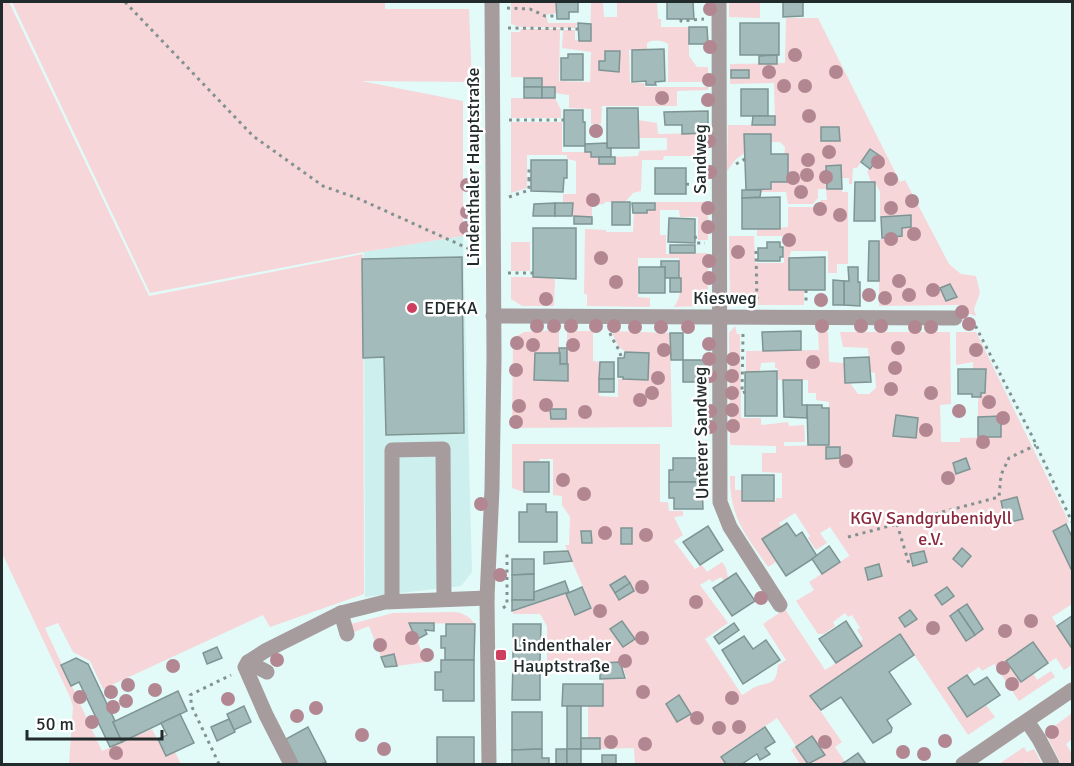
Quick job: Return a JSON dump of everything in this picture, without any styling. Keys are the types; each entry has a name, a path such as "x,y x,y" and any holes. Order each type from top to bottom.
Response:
{"street":[{"name":"Sandweg","path":"719,2 719,317"},
{"name":"Lindenthaler Hauptstraße","path":"489,765 487,598 492,489 494,316 492,259 498,5"},
{"name":"Kiesweg","path":"494,316 956,318"},
{"name":"Unterer Sandweg","path":"719,317 720,502 730,527 780,604"},
{"path":"392,601 392,450 443,449 444,599"},
{"path":"246,665 265,651 341,613 392,601 487,598"},
{"path":"341,613 347,634"},
{"path":"246,665 267,672"},
{"path":"246,665 266,716 291,765"},
{"path":"963,765 1072,690"},
{"path":"1027,721 1052,765"}],"path":[{"path":"125,2 253,136 323,186 357,198 492,259"},
{"path":"498,5 530,9 545,16 557,16"},
{"path":"681,19 681,21 719,19"},
{"path":"505,28 578,29"},
{"path":"505,121 564,120"},
{"path":"506,197 529,190 529,168 531,168"},
{"path":"745,392 742,393 743,334 748,334 753,317 756,251"},
{"path":"506,273 533,273"},
{"path":"609,316 612,340 621,353 621,358"},
{"path":"956,318 976,327 1072,522"},
{"path":"848,537 999,497 1001,475 1009,458 1036,445"},
{"path":"897,524 910,567"},
{"path":"219,765 192,707 190,695 246,665"}],"shaded area":[{"path":"463,236 472,572 461,586 365,597 364,252"}],"green space":[{"path":"2,2 9,2 149,296 363,254 364,594 270,627 263,615 103,689 90,661 73,652 58,623 45,628 102,751 152,729 166,756 175,752 181,764 69,764 73,707 70,697 2,553"},
{"path":"12,2 385,2 385,9 469,9 472,82 361,81 463,101 463,236 364,252 150,293"},
{"path":"511,2 556,2 556,13 546,15 548,23 578,23 575,28 521,27 511,24"},
{"path":"657,2 661,27 689,27 689,56 697,67 708,67 708,82 668,82 668,44 655,41 647,43 647,50 629,50 630,83 644,83 645,87 708,87 708,90 677,91 677,106 602,106 601,124 591,124 591,109 569,108 569,95 555,93 542,87 542,78 511,77 511,32 520,32 521,29 560,29 559,81 590,82 591,52 562,48 563,30 575,30 575,40 590,41 591,3 603,3 604,17 617,17 617,3"},
{"path":"729,2 777,3 760,3 760,18 729,17"},
{"path":"786,18 818,18 900,182 905,180 949,264 961,274 976,276 980,293 974,309 976,316 964,312 960,305 879,306 879,241 882,238 902,236 902,228 911,227 911,216 880,217 880,192 875,182 871,182 867,171 880,156 870,149 857,168 853,168 852,184 849,184 849,178 842,178 841,165 826,166 827,189 842,189 842,192 848,192 848,264 837,264 837,273 828,273 828,251 791,251 789,290 804,290 804,305 737,305 730,298 729,236 754,236 755,263 784,263 784,236 757,236 757,229 788,227 788,207 815,207 821,200 827,200 826,189 818,189 818,198 813,204 788,204 786,192 760,192 771,189 785,147 780,142 771,142 770,134 745,134 745,153 736,159 727,171 728,125 775,125 774,83 730,84 730,64 785,63"},
{"path":"511,98 555,98 561,110 561,118 511,118"},
{"path":"638,120 657,123 658,134 708,133 708,156 664,156 663,160 642,160 641,191 633,193 625,202 605,202 592,205 592,217 572,216 572,204 563,203 563,194 576,194 576,161 567,159 567,155 527,155 527,188 511,193 511,122 562,122 562,152 591,152 591,157 599,157 599,164 615,164 615,157 638,156 639,151 667,150 667,138 638,138"},
{"path":"655,202 708,202 708,240 698,240 698,217 680,217 679,210 660,210 660,235 666,235 666,254 708,253 708,296 701,306 674,307 681,283 679,258 638,258 638,297 650,298 650,307 587,306 587,294 584,294 585,229 633,232 634,213 647,213 647,210 655,210"},
{"path":"511,242 530,242 530,271 511,271"},
{"path":"511,277 552,277 555,279 554,306 522,306 511,299"},
{"name":"KGV Sandgrubenidyll e.V.","path":"735,326 737,334 740,334 741,418 761,418 761,425 788,422 789,426 804,425 805,442 784,442 784,446 829,445 829,402 816,400 816,393 808,393 808,380 778,380 778,369 775,368 775,362 761,363 760,371 746,372 746,351 819,350 818,332 828,332 829,362 844,363 845,383 850,383 858,394 869,394 876,388 875,373 870,372 868,348 843,347 840,332 950,332 951,404 940,405 941,442 960,442 960,438 1000,437 1000,416 978,417 978,399 981,393 985,393 986,369 973,369 973,362 956,365 956,332 976,332 1069,522 1054,531 1072,571 1072,604 1052,617 1072,649 1072,665 1064,670 1056,658 1048,663 1033,643 1006,662 1021,682 1033,673 1037,680 1051,671 1055,677 1019,701 994,664 982,671 979,667 948,688 967,717 986,705 995,717 968,735 899,632 900,635 810,696 842,742 835,747 845,762 841,764 811,764 824,755 797,747 808,764 800,764 791,750 796,746 777,718 721,756 726,764 635,764 634,748 600,749 600,738 588,738 588,706 603,706 603,679 627,678 620,662 547,662 547,626 540,614 513,614 513,611 566,594 575,615 592,608 565,545 569,545 570,517 562,505 562,496 553,495 553,459 540,459 524,492 512,488 512,444 660,444 660,502 668,502 669,511 683,511 683,516 674,517 683,535 674,541 695,569 702,565 707,572 722,562 726,568 728,578 724,581 721,577 712,582 710,579 700,585 728,623 705,639 742,695 755,687 772,682 778,665 786,660 763,624 785,609 825,670 862,646 860,642 863,639 857,630 860,628 852,615 848,617 845,613 833,622 835,626 824,634 818,634 796,601 814,590 809,582 849,556 851,558 830,527 820,533 827,543 816,550 795,513 779,523 781,527 762,539 776,562 768,567 740,525 733,503 730,476 735,476 735,490 741,490 741,501 776,501 776,498 782,498 782,473 762,472 762,453 776,453 776,446 730,445 729,333","holes":["966,605 983,629 966,641 950,616"]},
{"path":"559,330 559,353 535,353 534,380 567,381 567,331 593,331 593,361 600,362 599,396 618,397 618,379 648,380 649,353 621,349 612,331 670,333 672,427 512,428 513,338 524,332"},
{"path":"451,612 470,618 475,624 410,623 426,662 397,666 394,655 381,657 369,626 354,632 351,624 393,613"},
{"path":"1072,713 1072,739 1066,744 1072,754 1072,764 1061,764 1046,734"},
{"path":"1024,747 1027,752 1034,749 1042,764 1026,762 999,764"}],"building":[{"path":"556,2 578,2 578,12 569,12 569,19 557,19"},
{"path":"667,2 693,2 694,19 667,19"},
{"path":"783,2 803,2 803,16 783,17"},
{"path":"578,23 591,24 591,41 579,41"},
{"path":"740,23 779,23 779,55 740,55"},
{"path":"689,27 707,27 708,44 689,44"},
{"path":"664,49 665,81 655,82 656,85 646,85 646,81 632,82 632,50"},
{"path":"605,51 620,51 619,72 599,70 599,61 605,61"},
{"path":"568,54 583,54 583,80 561,80 561,58 568,58"},
{"path":"777,55 777,64 759,64 759,56"},
{"path":"731,70 749,70 749,78 731,78"},
{"path":"524,78 542,78 542,87 524,87"},
{"path":"524,87 542,87 542,98 524,98"},
{"path":"542,87 555,87 555,98 542,98"},
{"path":"741,89 768,89 768,116 741,116"},
{"path":"607,108 638,108 639,148 607,148"},
{"path":"564,110 583,110 585,146 564,146"},
{"path":"708,111 708,133 682,134 682,125 665,125 664,112"},
{"path":"753,116 775,116 775,125 752,125"},
{"path":"821,127 839,127 840,141 821,141"},
{"path":"744,134 771,134 771,154 788,154 788,182 771,182 771,189 746,190"},
{"path":"607,143 607,148 611,148 611,157 591,157 591,152 585,152 585,144"},
{"path":"870,149 880,156 870,169 861,162"},
{"path":"599,157 615,157 615,164 599,164"},
{"path":"531,160 567,160 567,178 564,178 563,192 531,191"},
{"path":"841,165 842,189 827,189 826,166"},
{"path":"655,168 686,168 686,194 655,194"},
{"path":"855,182 875,182 875,221 854,221"},
{"path":"742,190 761,190 760,197 742,198"},
{"path":"780,197 780,229 742,229 742,198"},
{"path":"612,202 630,202 630,225 612,225"},
{"path":"555,203 555,216 533,216 534,204"},
{"path":"555,203 573,203 572,216 555,216"},
{"path":"632,203 655,203 655,210 647,210 647,213 633,213"},
{"path":"911,215 911,227 902,228 902,236 882,238 881,217"},
{"path":"574,216 592,217 592,224 574,224"},
{"path":"669,218 695,219 695,243 668,242"},
{"path":"533,228 576,228 576,279 533,277"},
{"path":"869,241 879,241 879,281 868,281"},
{"path":"767,242 780,242 780,247 783,247 783,257 780,257 780,261 758,261 758,248 767,248"},
{"path":"670,245 695,245 695,253 670,253"},
{"name":"EDEKA","path":"462,257 464,433 386,435 384,357 363,358 362,259"},
{"path":"825,257 825,290 789,290 789,258"},
{"path":"661,261 679,261 679,278 665,278 665,267 661,267"},
{"path":"639,267 665,267 665,293 639,293"},
{"path":"848,267 858,267 860,306 844,305 844,281 849,281"},
{"path":"670,278 681,278 681,292 670,292"},
{"path":"833,280 844,281 844,305 833,305"},
{"path":"950,284 957,297 946,301 940,288"},
{"path":"801,331 801,350 763,351 762,332"},
{"path":"670,333 683,333 683,360 671,360"},
{"path":"559,348 567,348 567,364 560,364"},
{"path":"625,352 649,353 648,380 618,377 618,358 624,358"},
{"path":"535,353 560,353 560,364 568,364 568,381 534,380"},
{"path":"869,357 871,382 845,383 844,358"},
{"path":"683,360 706,360 706,382 683,382"},
{"path":"600,362 614,362 614,379 599,379"},
{"path":"958,369 986,369 985,393 981,393 981,397 972,397 972,394 958,394"},
{"path":"777,371 777,416 745,416 745,372"},
{"path":"599,379 614,379 614,392 599,392"},
{"path":"783,380 802,380 802,405 807,405 807,418 784,417"},
{"path":"807,405 822,405 822,408 829,408 829,445 808,445"},
{"path":"550,409 566,409 566,419 551,419"},
{"path":"896,415 918,418 916,438 893,436"},
{"path":"1001,416 1001,437 978,437 978,417"},
{"path":"826,447 840,447 840,458 826,459"},
{"path":"673,458 702,458 702,482 669,482 669,470 673,470"},
{"path":"966,458 970,469 956,474 953,463"},
{"path":"524,462 549,462 549,492 524,492"},
{"path":"742,475 774,475 774,501 742,501"},
{"path":"669,482 702,482 703,509 674,509 674,498 669,498"},
{"path":"1017,497 1023,519 1006,523 1001,501"},
{"path":"527,504 546,504 546,512 557,512 557,542 519,542 519,512 527,512"},
{"path":"787,523 796,536 802,532 817,556 786,576 762,539"},
{"path":"1066,524 1072,537 1072,571 1053,531"},
{"path":"708,526 723,550 700,565 683,542"},
{"path":"621,528 632,528 632,544 621,544"},
{"path":"581,531 591,531 592,543 582,543"},
{"path":"829,546 840,562 822,574 812,559"},
{"path":"962,548 971,556 962,567 953,559"},
{"path":"568,551 572,561 544,564 544,552"},
{"path":"924,551 927,562 913,566 910,554"},
{"path":"512,559 534,559 534,574 512,575"},
{"path":"879,564 882,576 868,580 865,568"},
{"path":"736,573 755,601 732,616 713,588"},
{"path":"534,574 534,600 512,600 512,575"},
{"path":"625,576 630,583 615,593 610,585"},
{"path":"565,581 569,592 512,611 512,600 534,600 534,592"},
{"path":"630,583 634,591 619,600 615,593"},
{"path":"582,587 591,608 575,615 566,594"},
{"path":"947,587 954,596 942,605 935,595"},
{"path":"967,604 983,629 975,635 958,610"},
{"path":"910,610 917,619 905,627 899,618"},
{"path":"958,610 975,635 966,641 950,616"},
{"path":"1072,616 1072,646 1071,647 1057,626"},
{"path":"622,621 635,639 623,647 610,629"},
{"path":"846,621 862,646 836,663 819,639"},
{"path":"409,623 434,623 434,631 425,630 427,634 416,640"},
{"path":"734,623 739,630 719,644 714,637"},
{"path":"446,624 475,624 474,660 445,660 445,648 441,648 441,636 446,636"},
{"path":"513,624 541,624 540,662 513,662"},
{"path":"900,634 914,655 889,672 911,704 887,720 892,728 891,732 873,743 841,697 821,710 810,696"},
{"path":"744,636 753,649 766,640 780,660 743,684 722,650"},
{"path":"1033,642 1048,663 1021,682 1006,661"},
{"path":"217,647 222,658 207,664 203,653"},
{"path":"394,654 397,666 385,667 381,657"},
{"path":"76,658 88,664 115,721 113,722 122,742 110,747 79,682 71,686 61,665"},
{"path":"441,660 474,660 474,701 443,701 443,690 435,690 435,672 441,672"},
{"path":"513,662 540,662 540,700 512,700"},
{"path":"620,662 625,678 600,679 600,663"},
{"path":"967,675 974,685 987,677 1000,695 967,717 948,688"},
{"path":"563,684 603,684 603,706 562,706"},
{"path":"178,691 187,711 122,742 113,722"},
{"path":"679,695 691,714 677,722 666,704"},
{"path":"244,706 251,722 234,730 227,714"},
{"path":"567,706 581,706 581,749 567,749"},
{"path":"512,712 542,712 542,749 512,750"},
{"path":"180,714 194,743 166,756 158,739 167,735 161,723"},
{"path":"229,719 235,732 217,741 211,727"},
{"path":"308,727 326,762 298,764 286,739"},
{"path":"765,727 775,742 765,748 770,754 760,760 757,754 742,764 726,764 721,757"},
{"path":"812,736 825,755 808,764 796,747"},
{"path":"437,737 474,737 474,764 437,764"},
{"path":"581,738 600,738 600,749 581,749"},
{"path":"542,749 542,758 549,758 549,764 512,764 512,750"},
{"path":"556,749 567,749 567,764 556,764"},
{"path":"567,749 581,749 581,764 567,764"},
{"path":"858,753 866,764 841,764 845,762"},
{"path":"602,755 616,755 616,764 602,764"}],"place":[{"name":"EDEKA","path":"412,308"},
{"name":"Lindenthaler Hauptstraße","path":"501,655"}]}
